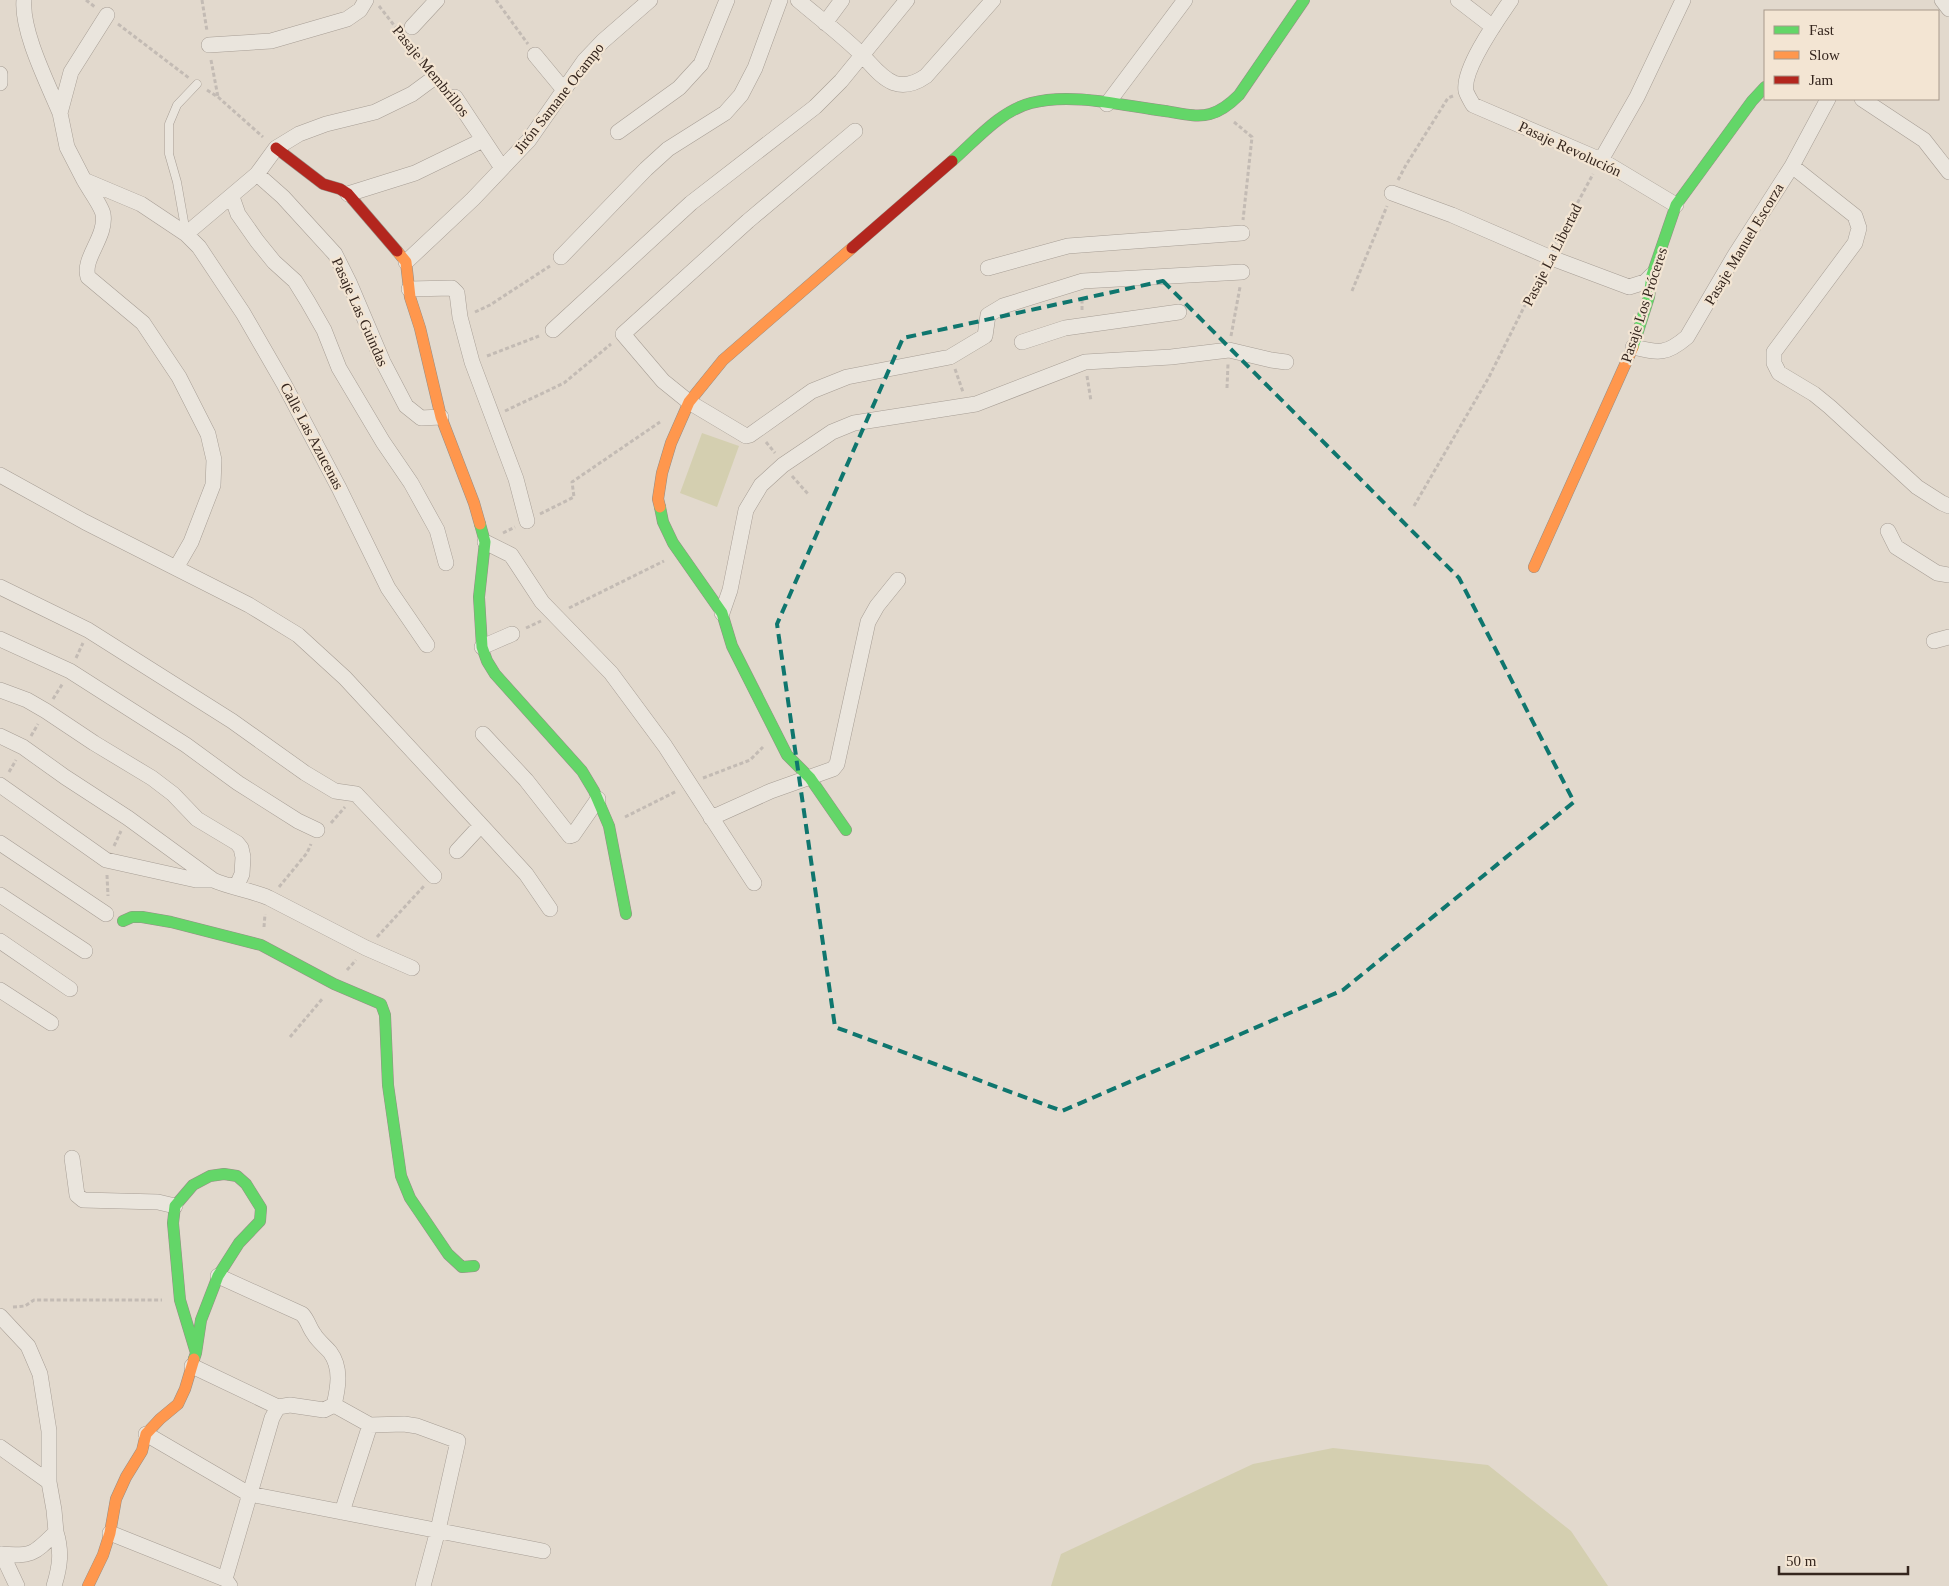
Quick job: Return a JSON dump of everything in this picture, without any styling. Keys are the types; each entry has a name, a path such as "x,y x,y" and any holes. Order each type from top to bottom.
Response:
{"street":[{"path":"24,0 23,7 30,40 60,113 67,147 103,214 101,237 86,271 88,277 143,323 178,377 208,434 214,460 213,486 191,542 176,568"},
{"path":"209,45 271,41 347,19 360,10 366,0"},
{"path":"407,31 437,0"},
{"name":"Jirón Samane Ocampo","path":"406,262 529,140 584,62 604,41 650,0"},
{"path":"618,132 679,88 701,64 727,0"},
{"path":"561,258 646,169 668,149 725,113 741,95 755,68 780,0"},
{"path":"798,0 862,54 882,76 894,83 905,85 917,83 926,76 992,0"},
{"path":"825,23 842,0"},
{"path":"553,330 691,203 815,107 841,80 907,0"},
{"path":"1107,104 1184,0"},
{"path":"846,830 810,778 787,755 732,646 722,612 681,553 663,522 658,499 664,465 689,402 723,360 1006,113 1031,103 1058,99 1191,115 1210,114 1227,106 1239,95 1304,0"},
{"path":"1458,0 1493,27 1511,0"},
{"path":"1601,160 1637,97 1683,0"},
{"path":"1942,0 1949,9"},
{"path":"60,113 70,72 106,16"},
{"name":"Pasaje Revolución","path":"1493,27 1467,74 1466,92 1473,105 1601,160 1676,205"},
{"path":"536,55 564,90"},
{"path":"0,74 0,83"},
{"path":"186,234 256,174 276,148 299,134 326,124 375,112 412,94 431,74"},
{"name":"Pasaje Los Próceres","path":"1534,566 1633,347 1649,297 1652,275 1676,205 1752,101 1764,88"},
{"name":"Pasaje Membrillos","path":"455,97 502,168"},
{"name":"Pasaje Manuel Escorza","path":"1633,347 1658,353 1676,347 1687,337 1735,255 1792,166 1827,100"},
{"path":"1864,100 1924,140 1949,172"},
{"path":"855,131 748,221 623,334 663,381 689,402 748,436 812,392 847,377 950,357 984,336 988,315 1003,306 1083,281 1242,272"},
{"path":"348,194 415,173 483,140"},
{"path":"276,148 323,184 340,189 348,194 406,262 410,289 441,417 474,503 485,542 479,597 482,647 487,661 495,674 582,771 598,799 609,826 626,914"},
{"path":"1792,166 1855,216 1859,228 1855,243 1774,352 1776,368 1784,376 1802,386 1830,407 1917,487 1949,506"},
{"name":"Pasaje Las Guindas","path":"256,174 283,197 335,254 349,282 382,362 406,406 421,418 441,417"},
{"name":"Calle Las Azucenas","path":"84,180 141,204 186,234 199,247 243,314 275,368 339,488 388,588 427,645"},
{"path":"1392,193 1452,215 1549,257 1629,287 1645,282 1652,275"},
{"path":"232,196 238,214 257,241 274,262 295,281 308,302 324,330 339,368 383,442 411,483 436,530 446,563"},
{"path":"988,268 1068,246 1242,233"},
{"path":"410,289 452,288 457,293 460,317 472,362 516,479 527,521"},
{"path":"1022,342 1065,328 1179,312"},
{"path":"722,612 730,590 746,510 761,485 783,464 832,432 854,423 976,404 1085,362 1171,357 1229,350 1286,362"},
{"path":"0,475 85,522 249,605 298,635 345,678 481,825 526,874 550,909"},
{"path":"1888,531 1896,547 1937,573 1949,575"},
{"path":"485,542 511,555 542,602 611,673 665,746 754,883"},
{"path":"711,818 771,791 834,769 837,764 868,622 877,606 898,580"},
{"path":"0,587 88,630 232,722 328,787 336,791 356,794 434,876"},
{"path":"482,647 512,634"},
{"path":"1934,641 1949,637"},
{"path":"0,639 70,670 186,745 238,784 316,830"},
{"path":"0,690 27,700 152,778 168,790 197,819 237,843 242,853 242,874 238,883 232,886"},
{"path":"483,734 526,780 570,836 574,835 598,799"},
{"path":"0,736 23,747 128,818 213,880"},
{"path":"0,784 106,860 196,880 213,880 254,892 324,925 366,948 412,968"},
{"path":"456,851 481,825"},
{"path":"0,843 106,914"},
{"path":"0,895 85,951"},
{"path":"123,921 137,917 170,922 261,945 334,984 381,1004 385,1015 388,1085 401,1176 410,1198 448,1254 462,1266 474,1266"},
{"path":"1,943 70,989"},
{"path":"0,990 51,1023"},
{"path":"72,1158 77,1195 82,1200 158,1202 175,1206"},
{"path":"88,1586 103,1555 110,1533 116,1499 126,1477 142,1451 146,1434 178,1404 194,1359 201,1320 218,1276 239,1243 260,1221 261,1208 246,1184 237,1176 224,1174 210,1176 193,1185 175,1206 172,1223 180,1300 194,1359 278,1407 290,1405 324,1410 334,1406 370,1425 404,1424 417,1426 458,1441 423,1586"},
{"path":"218,1276 302,1314 308,1320 313,1333 330,1353 337,1365 338,1386 334,1406"},
{"path":"4,1312 28,1346 40,1374 49,1431 49,1482 56,1532 61,1546 59,1571 54,1586"},
{"path":"110,1533 227,1583 249,1494 272,1418 278,1407"},
{"path":"342,1512 370,1425"},
{"path":"146,1434 249,1494 543,1551"},
{"path":"0,1447 49,1482"},
{"path":"1,1554 20,1556 36,1552 56,1532"},
{"path":"1,1554 17,1586"}],"lane":[{"path":"186,234 169,154 170,124 177,105 197,84"}],"path":[{"path":"86,0 197,84 218,97 276,148"},
{"name":"Pasaje Membrillos","path":"374,0 407,31"},
{"path":"496,0 536,55"},
{"name":"Pasaje Membrillos","path":"408,42 431,74"},
{"path":"1242,233 1252,136"},
{"name":"Pasaje La Libertad","path":"1414,506 1490,376 1549,257 1601,160"},
{"path":"460,317 490,305 540,274 561,258"},
{"path":"1227,388 1229,350 1242,272"},
{"path":"472,362 553,330"},
{"path":"493,416 564,383 623,334"},
{"path":"950,357 968,405"},
{"path":"485,542 574,497 572,482 664,419"},
{"path":"512,634 554,616 681,553"},
{"path":"261,945 269,898 307,853 316,830 328,826 356,794"},
{"path":"4,1312 25,1306 34,1300 180,1300"}],"highlighted area":[{"path":"1163,281 1459,578 1574,802 1343,990 1062,1111 835,1027 777,624 903,338"}],"shaded area":[{"path":"702,433 739,446 717,507 680,493"},
{"path":"1333,1448 1488,1465 1571,1531 1608,1586 1051,1586 1061,1554 1253,1464"}],"traffic: fast":[{"path":"952,161 999,119 1009,112 1031,103 1047,100 1081,99 1193,115 1205,115 1218,111 1239,95 1304,0"},
{"path":"1633,347 1649,297 1652,275 1676,205 1752,101 1764,88"},
{"path":"660,507 663,522 673,543 722,613 732,646 787,755 810,778 846,830"},
{"path":"480,524 485,542 479,597 482,647 487,661 495,674 582,771 594,791 609,826 626,914"},
{"path":"123,921 132,917 142,917 171,922 261,945 334,984 381,1004 385,1015 388,1085 401,1176 410,1198 448,1254 462,1267 474,1266"},
{"path":"194,1359 196,1353 201,1320 218,1276 239,1243 260,1221 261,1208 246,1184 237,1176 224,1174 210,1176 193,1185 175,1206 173,1223 180,1300 196,1353"}],"traffic: slow":[{"path":"660,507 658,499 662,473 671,443 689,402 723,360 852,248"},
{"path":"397,251 406,262 410,297 420,328 441,417 474,503 480,524"},
{"path":"1534,567 1633,347"},
{"path":"88,1586 103,1555 110,1533 116,1499 126,1477 142,1451 146,1434 178,1404 185,1389 194,1359"}],"traffic: jam":[{"path":"276,148 323,184 340,189 348,194 397,251"},
{"path":"852,248 952,161"}]}
